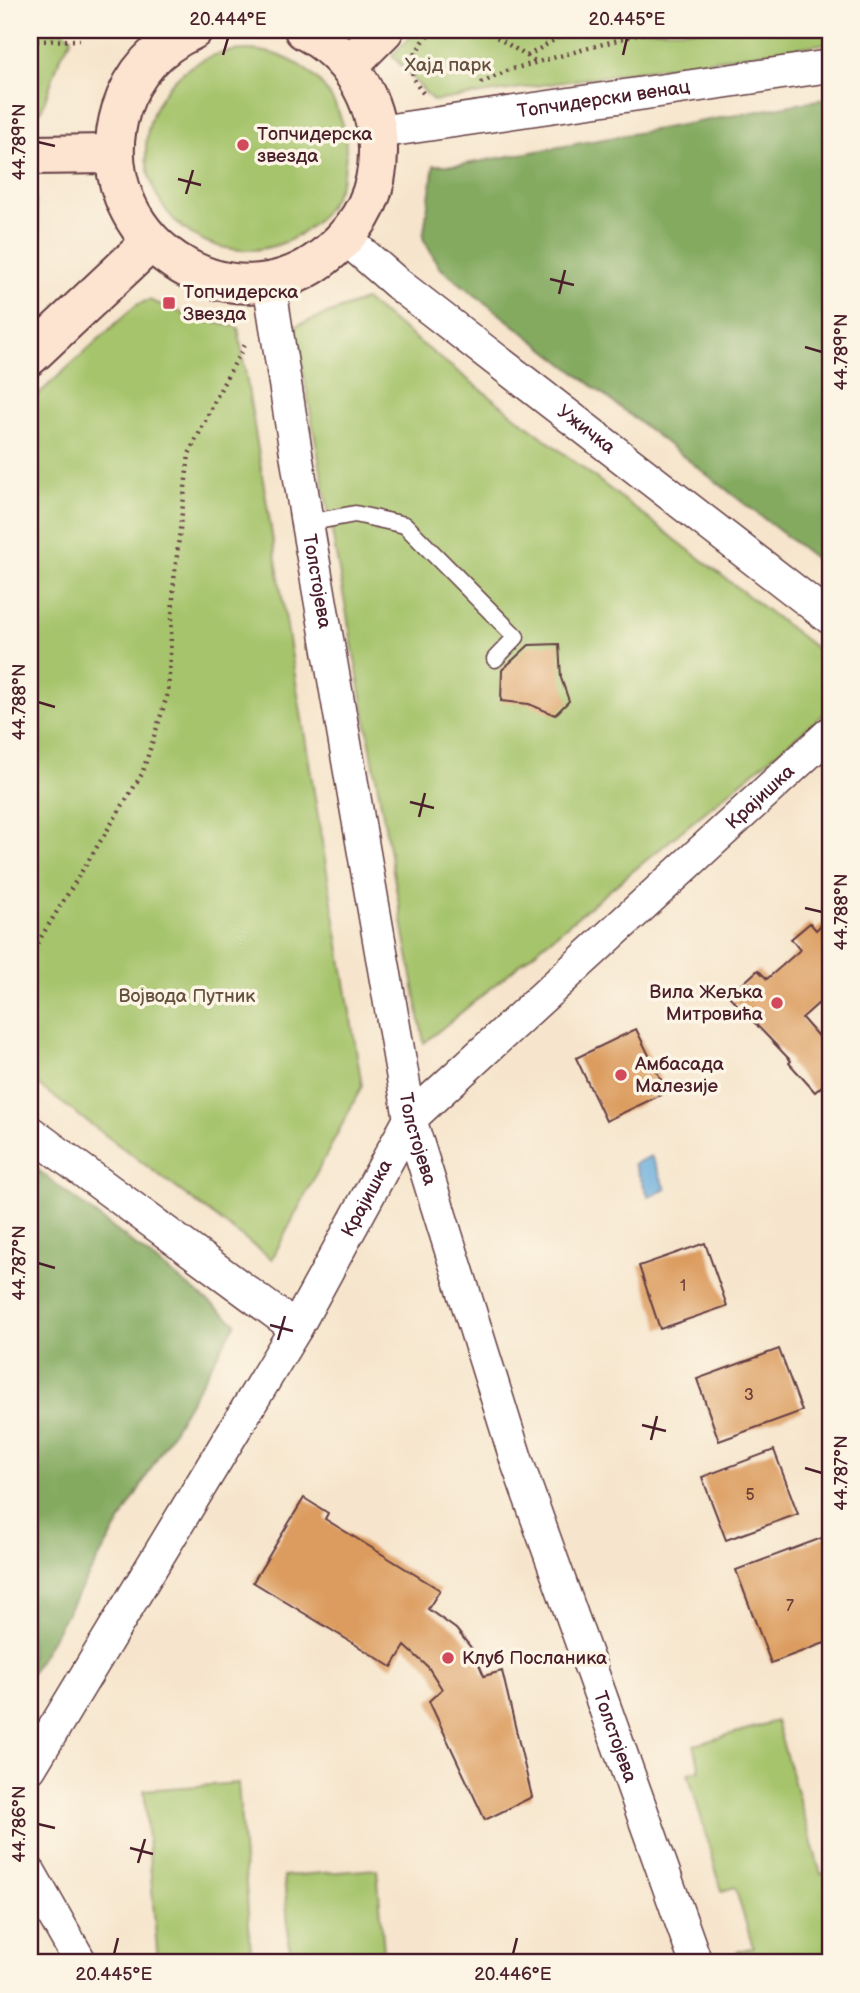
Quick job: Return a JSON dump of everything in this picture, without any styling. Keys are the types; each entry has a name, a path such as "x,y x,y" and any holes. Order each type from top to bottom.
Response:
{"street":[{"path":"193,30 162,48 143,67 134,81 119,117 114,154 120,190 151,242 191,270 229,282 269,282 297,272 323,257 345,239 361,216 373,191 379,169 378,132 369,98 348,66 323,40 303,30"},
{"path":"348,66 384,30"},
{"name":"Топчидерски венац","path":"378,132 830,66"},
{"path":"30,155 114,154"},
{"name":"Ужичка","path":"345,239 398,284 830,618"},
{"path":"30,356 151,242"},
{"name":"Толстојева","path":"269,282 307,523 410,1119 516,1459 696,1963"},
{"name":"Крајишка","path":"30,1768 296,1328 410,1119 830,733"},
{"path":"30,1132 296,1328"},
{"path":"30,1873 81,1963"}],"lane":[{"path":"307,523 355,514 405,525 516,637 495,659"}],"path":[{"path":"414,58 432,30"},
{"path":"485,30 536,62"},
{"path":"527,56 571,30"},
{"path":"476,88 481,82 509,70 654,30"},
{"path":"30,41 80,40"},
{"path":"30,955 142,774 168,693 174,580 189,454 251,333"}],"green space":[{"path":"30,30 62,30 72,38 60,58 41,111 30,111"},
{"name":"Хајд парк","path":"418,30 830,30 830,43 433,101 392,55"},
{"path":"246,50 284,58 317,79 338,112 346,150 338,188 317,221 284,242 246,250 208,242 175,221 154,188 146,150 154,112 175,79 208,58"},
{"path":"830,98 830,570 439,267 423,238 434,165 460,165"},
{"path":"30,189 34,189 41,250 30,261"},
{"name":"Војвода Путник","path":"149,300 197,319 238,327 362,1086 272,1259 30,1079 30,402 136,305"},
{"path":"365,300 830,659 830,709 424,1043 295,326"},
{"path":"30,1164 236,1323 30,1676"},
{"path":"776,1721 821,1874 830,1872 830,1963 740,1963 737,1952 753,1947 735,1887 722,1891 688,1773 700,1770 694,1745"},
{"path":"238,1783 252,1963 158,1963 144,1790"},
{"path":"377,1869 385,1963 291,1963 284,1876"}],"water":[{"path":"651,1156 666,1189 649,1197 634,1164"}],"building":[{"path":"559,644 561,678 569,701 555,715 529,704 501,701 502,670 529,645"},
{"name":"Вила Жељка Митровића","path":"830,917 830,1005 826,1009 820,1002 802,1018 830,1050 830,1079 815,1092 789,1063 791,1061 729,996 758,970 767,979 800,950 791,939 810,923 816,930"},
{"name":"Амбасада Малезије","path":"636,1029 667,1092 606,1121 576,1058"},
{"path":"705,1243 727,1306 660,1329 639,1266"},
{"path":"779,1349 802,1411 719,1441 697,1379"},
{"path":"774,1450 798,1514 726,1540 702,1477"},
{"name":"Клуб Посланика","path":"304,1498 328,1513 325,1519 440,1590 428,1609 456,1629 473,1650 484,1676 502,1671 532,1797 485,1820 429,1701 442,1689 428,1667 405,1646 392,1667 253,1582"},
{"path":"830,1535 830,1641 771,1663 736,1570"}],"place":[{"name":"Топчидерска звезда","path":"243,145"},
{"name":"Топчидерска Звезда","path":"169,303"},
{"name":"Вила Жељка Митровића","path":"777,1003"},
{"name":"Амбасада Малезије","path":"621,1075"},
{"name":"Клуб Посланика","path":"448,1658"}]}
